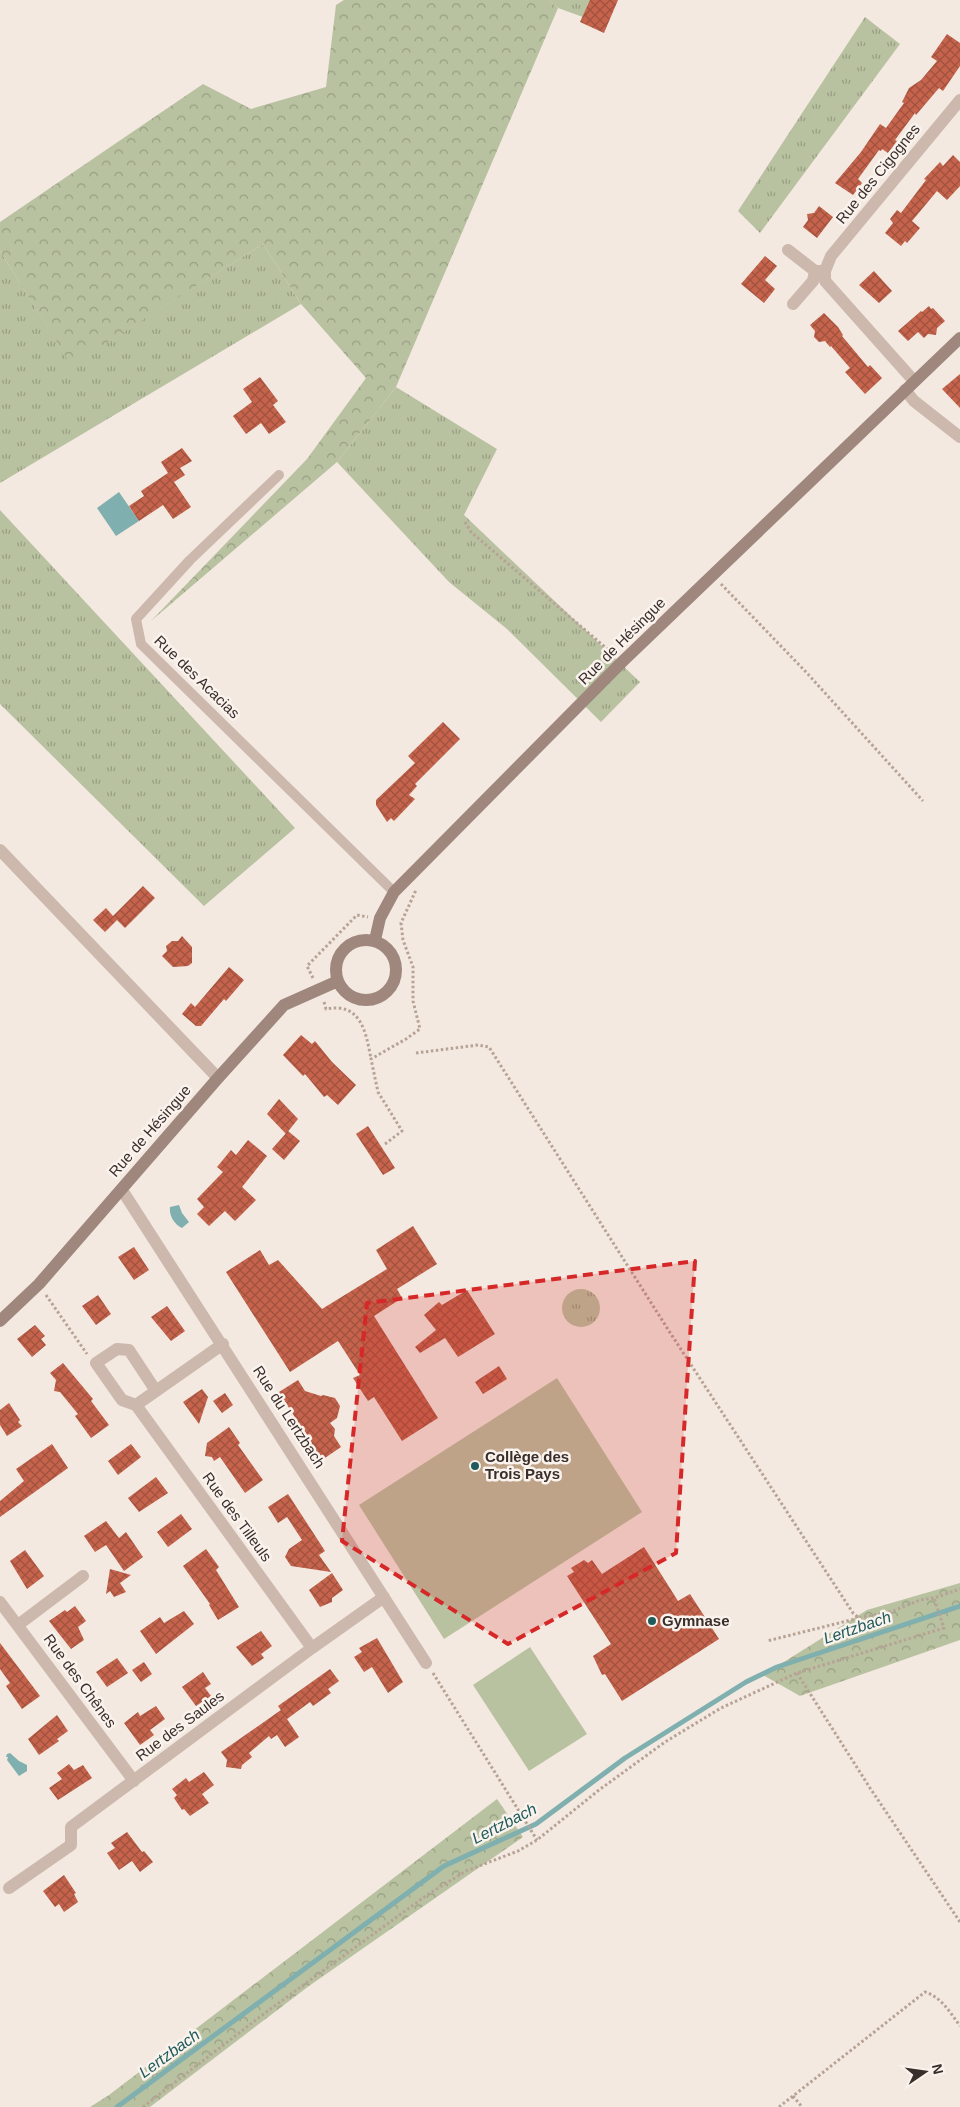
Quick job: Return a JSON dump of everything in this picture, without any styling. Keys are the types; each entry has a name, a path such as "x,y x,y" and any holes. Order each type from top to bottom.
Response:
{"main road":[{"name":"Rue de Hésingue","path":"375,940 380,918 394,892 622,662 960,338"},
{"path":"375,940 385,945 392,953 396,963 397,974 394,984 383,996 367,1000 355,998 345,991 338,981 337,962 341,953 356,941 375,940"},
{"name":"Rue de Hésingue","path":"0,1321 39,1284 284,1005 338,981"}],"street":[{"name":"Rue des Cigognes","path":"793,304 960,100"},
{"path":"788,250 820,271 826,281 914,381"},
{"path":"905,390 914,401 960,437"},
{"path":"0,850 218,1078"},
{"name":"Rue du Lertzbach","path":"122,1190 223,1344 426,1662"},
{"path":"136,1405 223,1344"},
{"path":"96,1363 117,1349 129,1350 156,1391"},
{"name":"Rue des Tilleuls","path":"96,1363 122,1400 136,1405 312,1648"},
{"path":"18,1625 83,1576"},
{"name":"Rue des Saules","path":"9,1888 71,1845 71,1827 312,1648 384,1597"},
{"name":"Rue des Chênes","path":"0,1602 134,1781"}],"lane":[{"name":"Rue des Acacias","path":"278,475 190,560 136,619 141,644 394,892"}],"path":[{"path":"465,522 471,532 622,662"},
{"path":"711,576 723,585 806,672 923,802"},
{"path":"716,592 723,585"},
{"path":"371,1059 420,1029 412,1002 413,966 403,940 401,923 418,886"},
{"path":"307,966 357,915 401,923"},
{"path":"320,989 326,1009 334,1007 354,1013 363,1025 378,1092 402,1131 385,1144"},
{"path":"416,1053 478,1045 489,1047 674,1339 853,1613 859,1618"},
{"path":"39,1284 87,1354 96,1363"},
{"path":"767,1641 893,1611 920,1600 934,1598 960,1589"},
{"path":"143,2107 288,1996 427,1895 466,1871 518,1850 537,1840 599,1790 665,1742 721,1708 797,1673 944,1628 934,1598"},
{"path":"426,1662 537,1840"},
{"path":"797,1673 960,1922"},
{"path":"779,2107 924,1992 933,1994 947,2007 960,2026"},
{"path":"793,2096 802,2107"}],"highlighted area":[{"path":"695,1261 676,1553 508,1644 342,1541 367,1303"}],"green space":[{"path":"344,0 549,0 558,8 396,387 337,462 151,621 307,459 366,378 301,304 263,244 71,365 0,251 0,222 203,84 251,109 326,87 336,5"},
{"path":"549,0 604,0 594,21 558,8"},
{"path":"865,17 900,44 760,233 738,211"},
{"path":"263,244 301,304 0,483 0,251 71,364"},
{"path":"396,387 497,449 464,515 640,682 601,722 507,629 449,582 337,462"},
{"path":"0,510 295,828 204,906 0,704"},
{"path":"581,1289 588,1290 594,1295 599,1301 599,1315 594,1321 588,1326 581,1327 574,1326 568,1321 563,1315 562,1308 563,1301 568,1295 574,1290"},
{"path":"557,1378 642,1512 444,1639 359,1505"},
{"path":"960,1583 960,1640 800,1696 763,1675 867,1610"},
{"path":"530,1647 587,1734 529,1771 473,1685"},
{"path":"497,1799 523,1837 309,1986 150,2107 90,2107 109,2095"}],"water":[{"path":"119,492 139,521 116,536 97,508"},
{"path":"179,1205 189,1222 182,1228 170,1214 170,1207"},
{"path":"10,1753 27,1765 27,1771 19,1776 7,1760 7,1754"}],"building":[{"path":"590,0 618,0 604,33 580,22"},
{"path":"947,34 960,43 960,66 943,91 939,88 916,115 915,113 888,153 882,149 881,151 879,150 858,179 862,183 853,195 835,183 861,152 880,124 886,128 904,103 902,102 909,88 921,80 937,61 931,57"},
{"path":"953,155 960,162 960,186 947,200 937,191 912,221 920,228 907,243 905,241 901,246 885,233 893,223 890,219 897,210 901,213 926,180 924,179 940,162 943,166"},
{"path":"819,206 833,217 817,238 803,227 808,220 807,214 814,213"},
{"path":"765,256 777,266 765,280 775,289 764,303 741,284"},
{"path":"874,271 892,291 879,303 859,285"},
{"path":"929,306 945,321 937,328 936,335 928,334 924,338 918,332 908,341 898,331"},
{"path":"824,313 838,327 842,336 868,367 870,365 882,378 865,394 845,372 850,368 831,346 825,341 819,342 814,337 815,331 810,325"},
{"path":"960,374 960,408 942,389"},
{"path":"260,377 278,401 273,405 286,422 269,434 261,423 246,434 233,416 252,402 243,389"},
{"path":"182,448 192,461 180,468 185,475 174,482 191,507 173,519 163,505 139,521 129,506 144,496 141,491 168,473 161,462"},
{"path":"443,722 460,739 415,784 417,786 409,795 415,799 394,821 391,818 387,822 376,805 376,800 415,763 408,756"},
{"path":"143,886 155,898 125,928 117,920 105,932 93,920 106,908 113,916"},
{"path":"182,936 192,947 192,963 188,966 173,967 162,956 167,951 166,946 172,941 178,941"},
{"path":"229,967 244,980 226,1001 224,999 201,1026 196,1026 182,1014 191,1003 195,1007"},
{"path":"301,1035 312,1044 315,1041 332,1062 356,1085 338,1105 327,1095 324,1097 305,1074 303,1076 283,1055"},
{"path":"279,1099 298,1119 286,1134 267,1114"},
{"path":"368,1126 395,1168 383,1175 356,1134"},
{"path":"288,1131 300,1141 284,1160 272,1149"},
{"path":"248,1140 267,1156 242,1187 256,1200 235,1221 225,1211 209,1226 197,1214 204,1207 197,1199 223,1172 217,1167 231,1150 236,1155"},
{"path":"413,1226 437,1264 397,1289 402,1298 374,1316 438,1418 402,1441 374,1397 368,1401 353,1378 360,1375 338,1341 290,1372 226,1272 260,1250 269,1265 278,1260 322,1309 387,1269 376,1250"},
{"path":"134,1247 149,1270 134,1280 118,1257"},
{"path":"467,1290 495,1334 458,1357 445,1338 420,1353 415,1347 436,1330 424,1315 439,1302 442,1305"},
{"path":"98,1295 111,1314 96,1325 82,1306"},
{"path":"167,1306 185,1331 171,1341 151,1317"},
{"path":"35,1325 45,1336 41,1339 46,1345 32,1357 17,1339"},
{"path":"63,1363 93,1399 91,1401 109,1425 91,1438 75,1416 78,1414 60,1392 54,1391 56,1380 50,1373"},
{"path":"499,1366 507,1379 483,1394 475,1382"},
{"path":"298,1380 305,1391 335,1398 340,1406 337,1418 330,1423 335,1429 334,1436 341,1447 322,1460 279,1392"},
{"path":"202,1389 208,1397 199,1424 183,1402"},
{"path":"225,1393 233,1405 222,1413 213,1401"},
{"path":"9,1403 20,1420 18,1422 22,1426 7,1436 0,1425 0,1410"},
{"path":"229,1427 240,1443 238,1445 263,1480 245,1493 220,1457 214,1461 212,1457 205,1456 207,1443"},
{"path":"52,1444 68,1468 0,1517 0,1501 24,1481 16,1469"},
{"path":"131,1444 141,1457 118,1475 108,1461"},
{"path":"156,1477 168,1493 139,1512 128,1498"},
{"path":"288,1494 325,1551 319,1555 331,1572 291,1566 285,1557 289,1549 302,1540 287,1517 278,1523 268,1507"},
{"path":"181,1514 192,1529 168,1547 157,1532"},
{"path":"106,1521 119,1538 126,1532 143,1557 124,1571 106,1545 95,1552 84,1536"},
{"name":"Gymnase","path":"644,1547 678,1601 690,1594 719,1639 622,1701 605,1674 602,1675 593,1656 611,1644 567,1576 574,1572 571,1568 584,1560 588,1563 592,1560 602,1574"},
{"path":"206,1549 219,1567 216,1570 239,1607 218,1620 210,1604 183,1566"},
{"path":"25,1550 44,1576 27,1589 10,1561"},
{"path":"110,1569 131,1575 120,1583 126,1592 114,1597 110,1591 106,1594"},
{"path":"332,1573 343,1590 332,1598 332,1602 320,1607 309,1590"},
{"path":"75,1606 86,1621 78,1627 84,1640 71,1649 49,1621 65,1610 67,1612"},
{"path":"184,1611 194,1624 156,1654 140,1631 160,1617 164,1623"},
{"path":"261,1631 272,1646 261,1654 264,1658 252,1666 236,1647"},
{"path":"377,1638 403,1682 388,1693 372,1667 364,1672 354,1657 362,1652 359,1648"},
{"path":"0,1643 40,1696 22,1709 6,1686 10,1683 0,1669"},
{"path":"117,1658 128,1673 107,1687 96,1672"},
{"path":"144,1662 152,1674 141,1682 132,1670"},
{"path":"330,1669 339,1681 328,1689 331,1693 313,1706 310,1702 287,1719 278,1706"},
{"path":"203,1672 211,1684 205,1688 211,1696 196,1706 182,1687"},
{"path":"156,1706 165,1719 150,1730 154,1735 140,1745 124,1723 138,1712 140,1716"},
{"path":"281,1710 299,1737 285,1747 277,1735 271,1739 269,1736 249,1753 252,1757 242,1765 241,1769 226,1767 227,1760 221,1752"},
{"path":"57,1715 68,1731 57,1739 59,1741 39,1755 28,1739"},
{"path":"69,1764 74,1770 83,1765 92,1778 58,1800 49,1788 62,1779 57,1773"},
{"path":"204,1772 214,1785 202,1794 209,1803 190,1816 184,1809 182,1810 174,1798 177,1795 172,1789 186,1778 189,1782"},
{"path":"127,1832 142,1852 144,1851 153,1862 140,1872 132,1861 119,1870 107,1853 115,1848 111,1843"},
{"path":"64,1875 76,1893 74,1894 78,1902 64,1912 59,1904 55,1907 43,1891"}],"waterway":[{"name":"Lertzbach","path":"117,2107 444,1866 536,1824 625,1758 746,1682 777,1667 960,1606"}],"place":[{"name":"Collège des Trois Pays","path":"475,1466"},
{"name":"Gymnase","path":"652,1621"}]}
